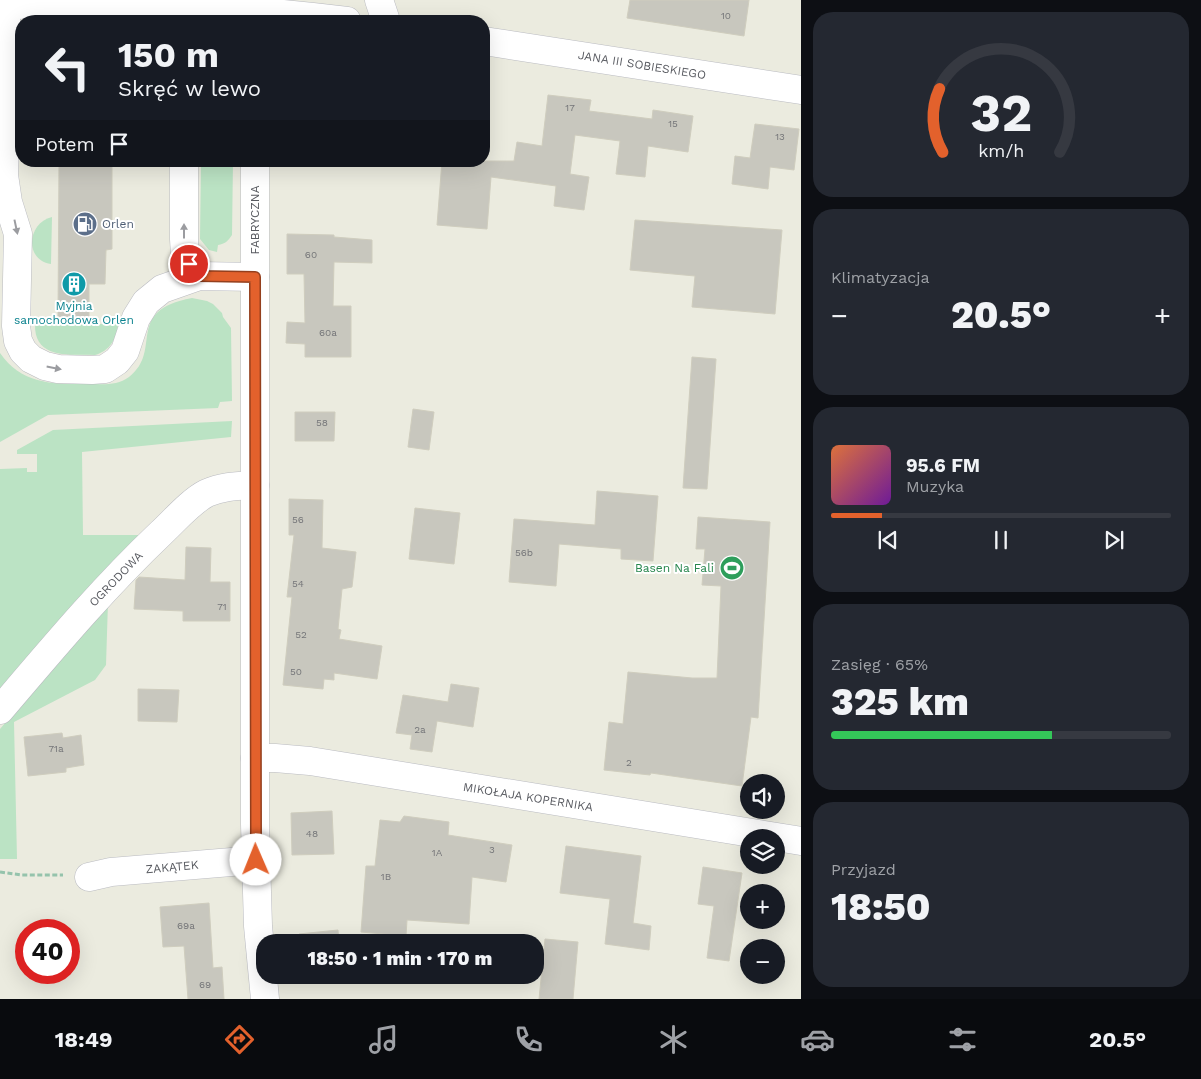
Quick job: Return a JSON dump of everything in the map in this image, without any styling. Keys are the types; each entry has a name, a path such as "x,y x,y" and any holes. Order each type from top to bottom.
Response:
{"street":[{"path":"379,0 384,15"},
{"path":"255,277 199,276 162,290 146,302 136,318 125,351 117,361 105,368 92,370 58,369 44,366 31,360 23,351 18,341 16,326 18,246 14,218 4,185 14,109 3,5 148,6 265,11 298,15"},
{"name":"JANA III SOBIESKIEGO","path":"490,43 801,90"},
{"path":"184,167 185,255 193,270 199,276"},
{"name":"FABRYCZNA","path":"255,167 256,860 258,926 265,999"},
{"name":"OGRODOWA","path":"0,710 107,587 185,510 205,494 228,486 255,485"},
{"name":"MIKOŁAJA KOPERNIKA","path":"255,758 310,761 801,841"},
{"name":"ZAKĄTEK","path":"89,877 111,872 256,860"}],"path":[{"path":"0,872 22,875 89,877"}],"green space":[{"path":"201,167 233,167 232,235 226,242 218,245 217,252 209,250 200,239"},
{"path":"52,217 51,264 42,261 36,256 32,241 38,226"},
{"path":"192,298 213,304 222,313 231,328 232,401 220,402 218,408 48,415 0,442 0,353 9,364 28,377 51,383 105,384 120,382 129,377 139,366 144,355 151,322 158,312 171,304"},
{"path":"35,324 118,324 112,343 105,350 95,355 55,353 47,349 40,344 36,336"},
{"path":"232,421 231,437 82,452 83,535 142,535 0,694 0,469 27,468 27,472 37,472 37,454 17,454 17,450 53,430"},
{"path":"108,602 106,665 95,680 14,722 17,859 0,859 0,729"}],"building":[{"path":"630,0 749,0 744,36 627,18"},
{"path":"548,95 591,100 589,111 652,119 653,110 693,116 688,152 648,146 645,177 616,174 620,141 575,135 570,174 589,177 584,210 554,206 556,186 491,177 487,229 437,225 442,167 490,167 490,161 514,161 517,142 542,146"},
{"path":"755,124 799,129 794,170 770,167 768,189 732,184 735,156 750,158"},
{"path":"59,167 112,167 112,249 106,250 105,284 89,284 89,319 58,318"},
{"path":"635,220 782,230 775,314 692,307 695,276 630,270"},
{"path":"287,234 334,235 334,237 372,240 372,263 334,262 333,306 351,306 351,357 305,357 305,344 286,343 287,322 305,323 304,274 287,274"},
{"path":"692,357 716,359 707,489 683,488"},
{"path":"413,409 434,412 429,450 408,447"},
{"path":"295,412 335,412 334,441 295,441"},
{"path":"597,491 658,496 653,561 621,559 621,549 559,544 556,586 509,582 514,519 595,525"},
{"path":"289,499 323,500 322,548 356,552 352,587 342,589 338,629 341,630 339,639 382,646 377,679 334,673 334,680 324,679 323,689 283,685 292,597 287,597 294,535 289,535"},
{"path":"415,508 460,513 454,564 409,559"},
{"path":"698,517 770,522 758,718 751,717 744,774 740,774 740,786 651,773 650,775 604,770 609,722 623,724 628,672 692,678 717,678 721,586 702,585 705,549 696,549"},
{"path":"186,547 211,548 210,582 230,582 230,621 183,621 183,611 134,609 136,580 139,577 185,580"},
{"path":"451,684 479,688 473,727 437,721 432,752 410,749 412,735 396,733 403,695 448,702"},
{"path":"138,689 179,690 177,722 138,721"},
{"path":"62,733 63,738 81,735 84,765 66,768 66,772 28,776 24,737"},
{"path":"332,811 334,854 292,855 291,813"},
{"path":"404,816 449,822 448,835 512,845 506,882 472,877 469,924 407,920 406,934 361,932 366,866 375,866 380,820 400,822"},
{"path":"566,846 641,856 633,923 651,926 649,950 605,944 610,899 560,893"},
{"path":"703,867 742,874 729,961 707,958 714,906 698,904"},
{"path":"209,903 213,968 222,967 224,999 188,999 184,946 163,947 160,907"},
{"path":"338,930 338,934 299,934"},
{"path":"545,939 578,942 573,999 539,999 540,984 544,984"}],"place":[{"name":"Orlen","path":"85,224"},
{"name":"Myjnia samochodowa Orlen","path":"74,284"},
{"name":"Basen Na Fali","path":"732,568"}],"route":[{"path":"189,264 199,276 255,277 256,860"}]}
